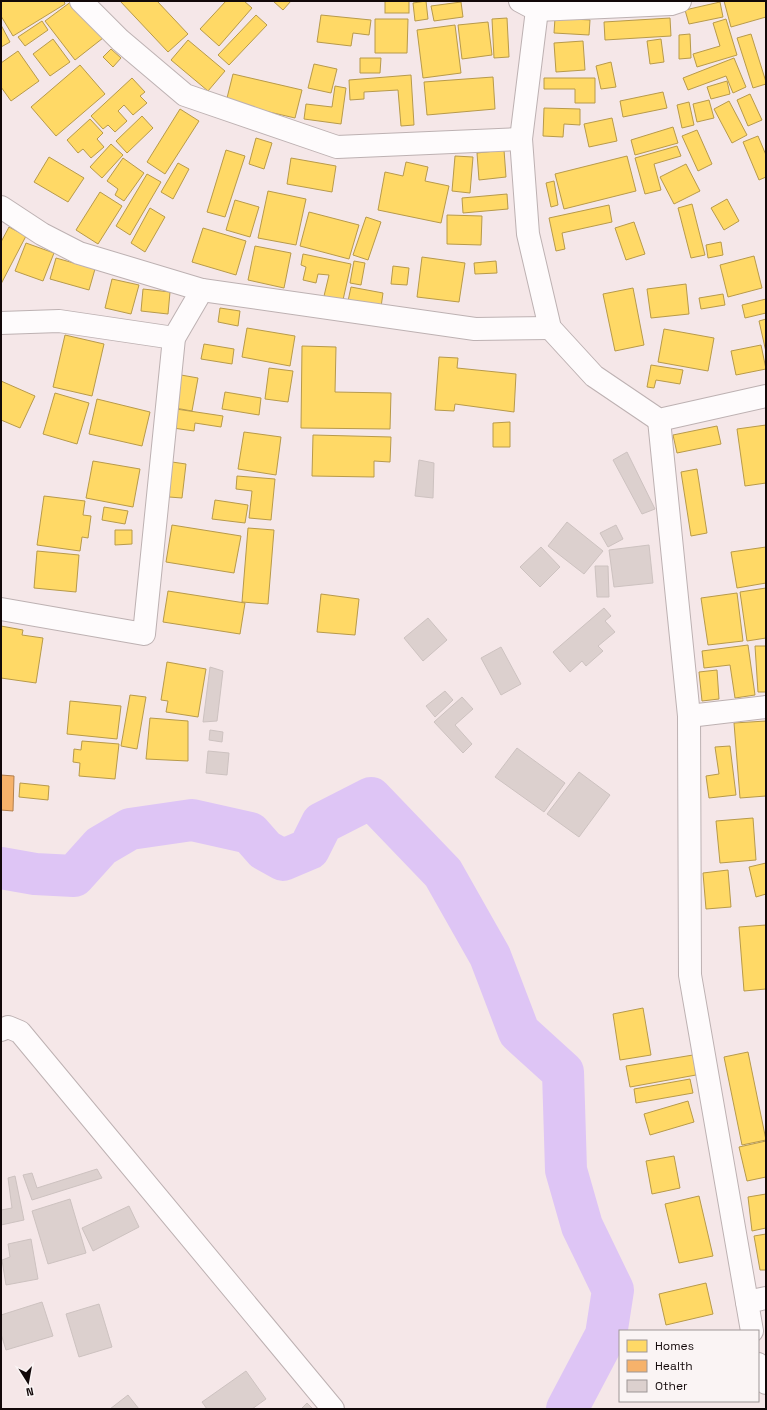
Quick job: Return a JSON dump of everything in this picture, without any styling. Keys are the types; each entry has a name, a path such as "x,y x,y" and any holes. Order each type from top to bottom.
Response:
{"street":[{"path":"81,1 120,40 185,95 337,147 521,139"},
{"path":"680,1 671,4 532,4 521,139 528,234 550,328 594,376 660,420 766,396"},
{"path":"1,207 42,234 79,253 202,290 475,329 550,328"},
{"path":"1,609 144,634 174,338 202,290"},
{"path":"1,323 59,320 174,338"},
{"path":"660,420 689,716 690,975 756,1300 752,1330"},
{"path":"689,716 766,707"},
{"path":"1,1030 8,1027 20,1032 333,1409"},
{"path":"759,1367 766,1383"}],"building: Homes":[{"path":"1,1 64,1 65,4 13,36 1,16"},
{"path":"72,1 103,38 75,60 45,21"},
{"path":"120,1 157,1 188,34 168,52"},
{"path":"226,1 244,1 252,8 219,46 200,29"},
{"path":"273,1 291,1 283,10"},
{"path":"385,1 409,1 409,13 385,13"},
{"path":"426,1 428,19 415,21 413,3"},
{"path":"724,1 766,1 766,17 731,27"},
{"path":"461,2 463,17 434,21 431,6"},
{"path":"720,2 723,17 689,24 685,10"},
{"path":"256,15 267,25 229,65 218,55"},
{"path":"321,15 371,20 369,35 353,33 351,46 317,42"},
{"path":"507,18 509,57 494,58 492,19"},
{"path":"555,18 590,20 589,35 554,33"},
{"path":"670,18 671,36 605,40 604,22"},
{"path":"375,19 408,19 407,53 375,53"},
{"path":"726,19 737,55 697,67 693,54 720,46 713,23"},
{"path":"42,21 48,30 25,46 18,37"},
{"path":"488,22 492,55 462,59 458,25"},
{"path":"1,25 10,42 1,47"},
{"path":"455,25 461,73 423,78 417,30"},
{"path":"690,34 691,58 679,59 679,35"},
{"path":"751,34 766,82 766,84 753,88 737,38"},
{"path":"53,39 70,62 50,76 33,54"},
{"path":"661,39 664,62 650,64 647,41"},
{"path":"188,40 225,71 208,91 171,60"},
{"path":"583,41 585,70 556,72 554,43"},
{"path":"111,49 121,58 113,67 103,57"},
{"path":"18,51 39,81 11,101 1,87 1,63"},
{"path":"360,58 381,58 380,73 360,73"},
{"path":"734,58 746,87 733,93 726,76 688,90 683,78"},
{"path":"611,62 616,87 601,89 596,66"},
{"path":"314,64 337,69 331,93 308,88"},
{"path":"80,65 105,94 56,136 31,107"},
{"path":"233,74 302,90 295,118 226,102"},
{"path":"411,75 414,125 401,126 398,90 364,92 364,99 350,100 349,80"},
{"path":"493,77 495,109 427,115 424,82"},
{"path":"132,78 145,92 140,96 147,103 133,115 124,105 118,111 127,121 115,132 108,125 103,129 91,116"},
{"path":"544,78 595,78 595,103 575,103 575,89 544,89"},
{"path":"727,81 730,94 711,99 707,87"},
{"path":"335,86 346,88 341,124 304,119 306,104 332,107"},
{"path":"663,92 667,108 623,117 620,101"},
{"path":"750,94 762,120 748,126 737,100"},
{"path":"709,100 714,118 697,122 693,104"},
{"path":"729,101 747,135 732,143 714,109"},
{"path":"689,102 694,125 682,128 677,105"},
{"path":"544,108 580,109 580,125 564,124 563,137 543,136"},
{"path":"180,109 199,121 165,174 147,162"},
{"path":"142,116 153,128 127,153 116,141"},
{"path":"612,118 617,141 589,147 584,124"},
{"path":"90,119 103,133 97,139 104,147 91,158 83,149 78,153 67,140"},
{"path":"673,127 678,143 635,155 631,140"},
{"path":"697,130 712,164 698,171 682,136"},
{"path":"758,136 766,155 766,177 759,180 743,142"},
{"path":"256,138 272,143 264,169 249,164"},
{"path":"111,144 123,155 102,178 90,167"},
{"path":"677,146 681,156 654,164 661,190 645,194 635,158"},
{"path":"226,150 245,156 225,217 207,212"},
{"path":"504,150 506,177 479,180 477,153"},
{"path":"455,156 473,157 470,193 452,191"},
{"path":"627,156 636,191 564,209 555,174"},
{"path":"49,157 84,178 68,202 34,182"},
{"path":"123,158 144,173 124,201 115,195 118,189 107,181"},
{"path":"291,158 336,166 332,192 287,184"},
{"path":"406,162 428,167 425,181 449,186 441,223 378,210 385,172 403,176"},
{"path":"178,163 189,169 173,199 161,192"},
{"path":"686,164 700,191 674,204 660,177"},
{"path":"147,174 161,182 130,235 116,226"},
{"path":"554,181 558,205 551,207 546,183"},
{"path":"268,191 306,199 296,245 258,238"},
{"path":"100,192 122,206 98,244 76,230"},
{"path":"507,194 508,209 463,213 462,198"},
{"path":"727,199 739,221 724,230 711,208"},
{"path":"235,200 259,207 250,237 226,230"},
{"path":"692,204 705,255 691,258 678,208"},
{"path":"609,205 612,222 562,233 565,249 556,251 549,218"},
{"path":"150,208 165,217 145,252 131,243"},
{"path":"309,212 359,225 349,259 300,246"},
{"path":"447,215 482,216 481,245 447,244"},
{"path":"366,217 381,222 368,260 353,255"},
{"path":"634,222 645,254 626,260 615,228"},
{"path":"9,227 26,236 1,284 1,242"},
{"path":"203,228 246,241 236,275 192,262"},
{"path":"721,242 723,255 708,258 706,245"},
{"path":"26,243 54,253 43,281 15,271"},
{"path":"255,246 291,253 284,288 248,280"},
{"path":"303,254 351,264 343,300 324,296 329,275 318,274 316,283 303,280 306,267 301,265"},
{"path":"754,256 762,288 728,297 720,265"},
{"path":"422,257 465,263 459,302 417,297"},
{"path":"56,258 95,269 89,290 50,279"},
{"path":"354,261 365,263 361,285 350,283"},
{"path":"496,261 497,273 475,274 474,263"},
{"path":"393,266 409,268 407,285 391,284"},
{"path":"112,279 139,285 131,314 105,308"},
{"path":"686,284 689,314 651,318 647,289"},
{"path":"351,287 383,293 381,307 348,301"},
{"path":"633,288 644,345 615,351 603,294"},
{"path":"143,289 170,292 168,314 141,311"},
{"path":"723,294 725,305 701,309 699,298"},
{"path":"766,299 766,313 745,318 742,305"},
{"path":"220,308 240,311 238,326 218,322"},
{"path":"766,319 766,352 759,321"},
{"path":"247,328 295,336 290,366 242,357"},
{"path":"664,329 714,338 708,371 658,362"},
{"path":"65,335 104,344 92,396 53,387"},
{"path":"204,344 234,349 232,364 201,359"},
{"path":"761,345 766,369 736,375 731,351"},
{"path":"302,346 336,347 335,392 391,393 390,429 301,428"},
{"path":"439,357 458,358 457,368 516,374 514,412 455,404 454,411 435,410"},
{"path":"651,365 683,370 680,384 656,380 654,388 647,387"},
{"path":"269,368 293,371 288,402 265,399"},
{"path":"181,375 198,378 192,411 175,408"},
{"path":"1,381 35,396 20,428 1,420"},
{"path":"225,392 261,398 259,415 222,409"},
{"path":"55,393 89,403 77,444 43,434"},
{"path":"97,399 150,412 142,446 89,434"},
{"path":"176,409 223,416 221,427 195,423 194,431 173,428"},
{"path":"510,422 510,447 493,447 493,423"},
{"path":"766,425 766,483 745,486 737,429"},
{"path":"717,426 721,444 677,453 673,435"},
{"path":"244,432 281,437 276,475 238,469"},
{"path":"313,435 391,437 390,462 374,461 374,477 312,476"},
{"path":"93,461 140,469 133,507 86,498"},
{"path":"172,462 186,464 182,498 169,497"},
{"path":"697,469 707,533 691,536 681,472"},
{"path":"237,476 275,479 271,520 249,518 252,491 236,489"},
{"path":"44,496 85,501 83,515 91,516 88,538 82,537 80,551 37,545"},
{"path":"215,500 248,505 245,523 212,519"},
{"path":"104,507 128,511 125,524 102,520"},
{"path":"172,525 241,536 234,573 166,562"},
{"path":"248,528 274,530 268,604 242,602"},
{"path":"115,530 132,530 132,544 115,545"},
{"path":"766,547 766,583 737,588 731,552"},
{"path":"37,551 79,555 76,592 34,588"},
{"path":"766,588 766,638 747,641 740,592"},
{"path":"168,591 245,603 240,634 163,622"},
{"path":"737,593 743,641 708,645 701,598"},
{"path":"321,594 359,599 355,635 317,632"},
{"path":"1,626 23,630 22,635 43,638 36,683 1,678"},
{"path":"748,645 755,695 735,698 730,665 704,668 702,651"},
{"path":"755,646 766,646 766,692 758,692"},
{"path":"167,662 206,669 198,717 166,712 168,701 161,700"},
{"path":"717,670 719,699 702,701 699,672"},
{"path":"130,695 146,697 137,749 121,746"},
{"path":"70,701 121,706 117,739 67,734"},
{"path":"150,718 188,721 188,761 146,759"},
{"path":"766,721 766,796 740,798 734,723"},
{"path":"82,741 119,744 115,779 79,776 80,763 73,762 74,749 81,750"},
{"path":"730,746 736,795 709,798 706,776 719,774 715,747"},
{"path":"20,783 49,786 48,800 19,797"},
{"path":"753,818 756,860 720,863 716,821"},
{"path":"766,863 766,894 756,897 749,867"},
{"path":"728,870 731,907 706,909 703,873"},
{"path":"766,925 766,989 744,991 739,927"},
{"path":"643,1008 651,1055 620,1060 613,1014"},
{"path":"748,1052 766,1140 742,1145 724,1057"},
{"path":"693,1055 696,1075 630,1087 626,1066"},
{"path":"690,1079 693,1093 636,1103 634,1089"},
{"path":"688,1101 694,1122 650,1135 644,1114"},
{"path":"766,1141 766,1177 747,1181 739,1147"},
{"path":"674,1156 680,1188 652,1194 646,1161"},
{"path":"766,1194 766,1228 752,1231 748,1197"},
{"path":"699,1196 713,1256 679,1263 665,1204"},
{"path":"766,1234 766,1270 760,1270 754,1236"},
{"path":"706,1283 713,1314 666,1325 659,1294"}],"building: Health":[{"path":"1,775 14,776 13,811 1,810"}],"building: Other":[{"path":"627,452 655,509 642,514 613,460"},
{"path":"419,460 434,463 433,498 415,496"},
{"path":"567,522 603,551 584,574 548,546"},
{"path":"616,525 623,539 608,547 600,533"},
{"path":"649,545 653,583 614,587 609,550"},
{"path":"541,547 560,567 540,587 520,567"},
{"path":"595,566 608,566 609,597 597,597"},
{"path":"604,608 611,616 605,621 615,632 598,646 603,651 586,666 582,661 570,672 553,652"},
{"path":"428,618 447,640 423,661 404,638"},
{"path":"501,647 521,684 501,695 481,658"},
{"path":"210,667 223,671 217,721 203,722"},
{"path":"445,691 453,700 435,717 426,706"},
{"path":"462,697 473,709 455,725 472,744 463,753 434,722"},
{"path":"210,730 223,732 222,742 209,740"},
{"path":"517,748 565,783 544,812 495,777"},
{"path":"208,751 229,753 227,775 206,773"},
{"path":"579,772 610,795 579,837 547,814"},
{"path":"97,1169 102,1178 32,1200 23,1175 32,1173 37,1188"},
{"path":"15,1176 24,1220 1,1225 1,1210 12,1208 8,1178"},
{"path":"70,1199 86,1253 48,1264 32,1211"},
{"path":"129,1206 139,1227 93,1251 82,1228"},
{"path":"31,1239 38,1279 6,1285 2,1260 10,1257 8,1244"},
{"path":"42,1302 53,1336 6,1350 1,1334 1,1315"},
{"path":"99,1304 112,1347 79,1357 66,1314"},
{"path":"246,1371 266,1399 252,1409 207,1409 202,1402"},
{"path":"128,1395 139,1409 110,1409"},
{"path":"307,1403 313,1409 301,1409"}],"waterway":[{"path":"1,868 35,874 74,876 101,846 130,829 192,820 250,833 265,850 283,860 309,849 322,823 371,798 443,873 490,956 519,1032 563,1072 566,1170 582,1226 613,1290 606,1335 567,1409"}]}
